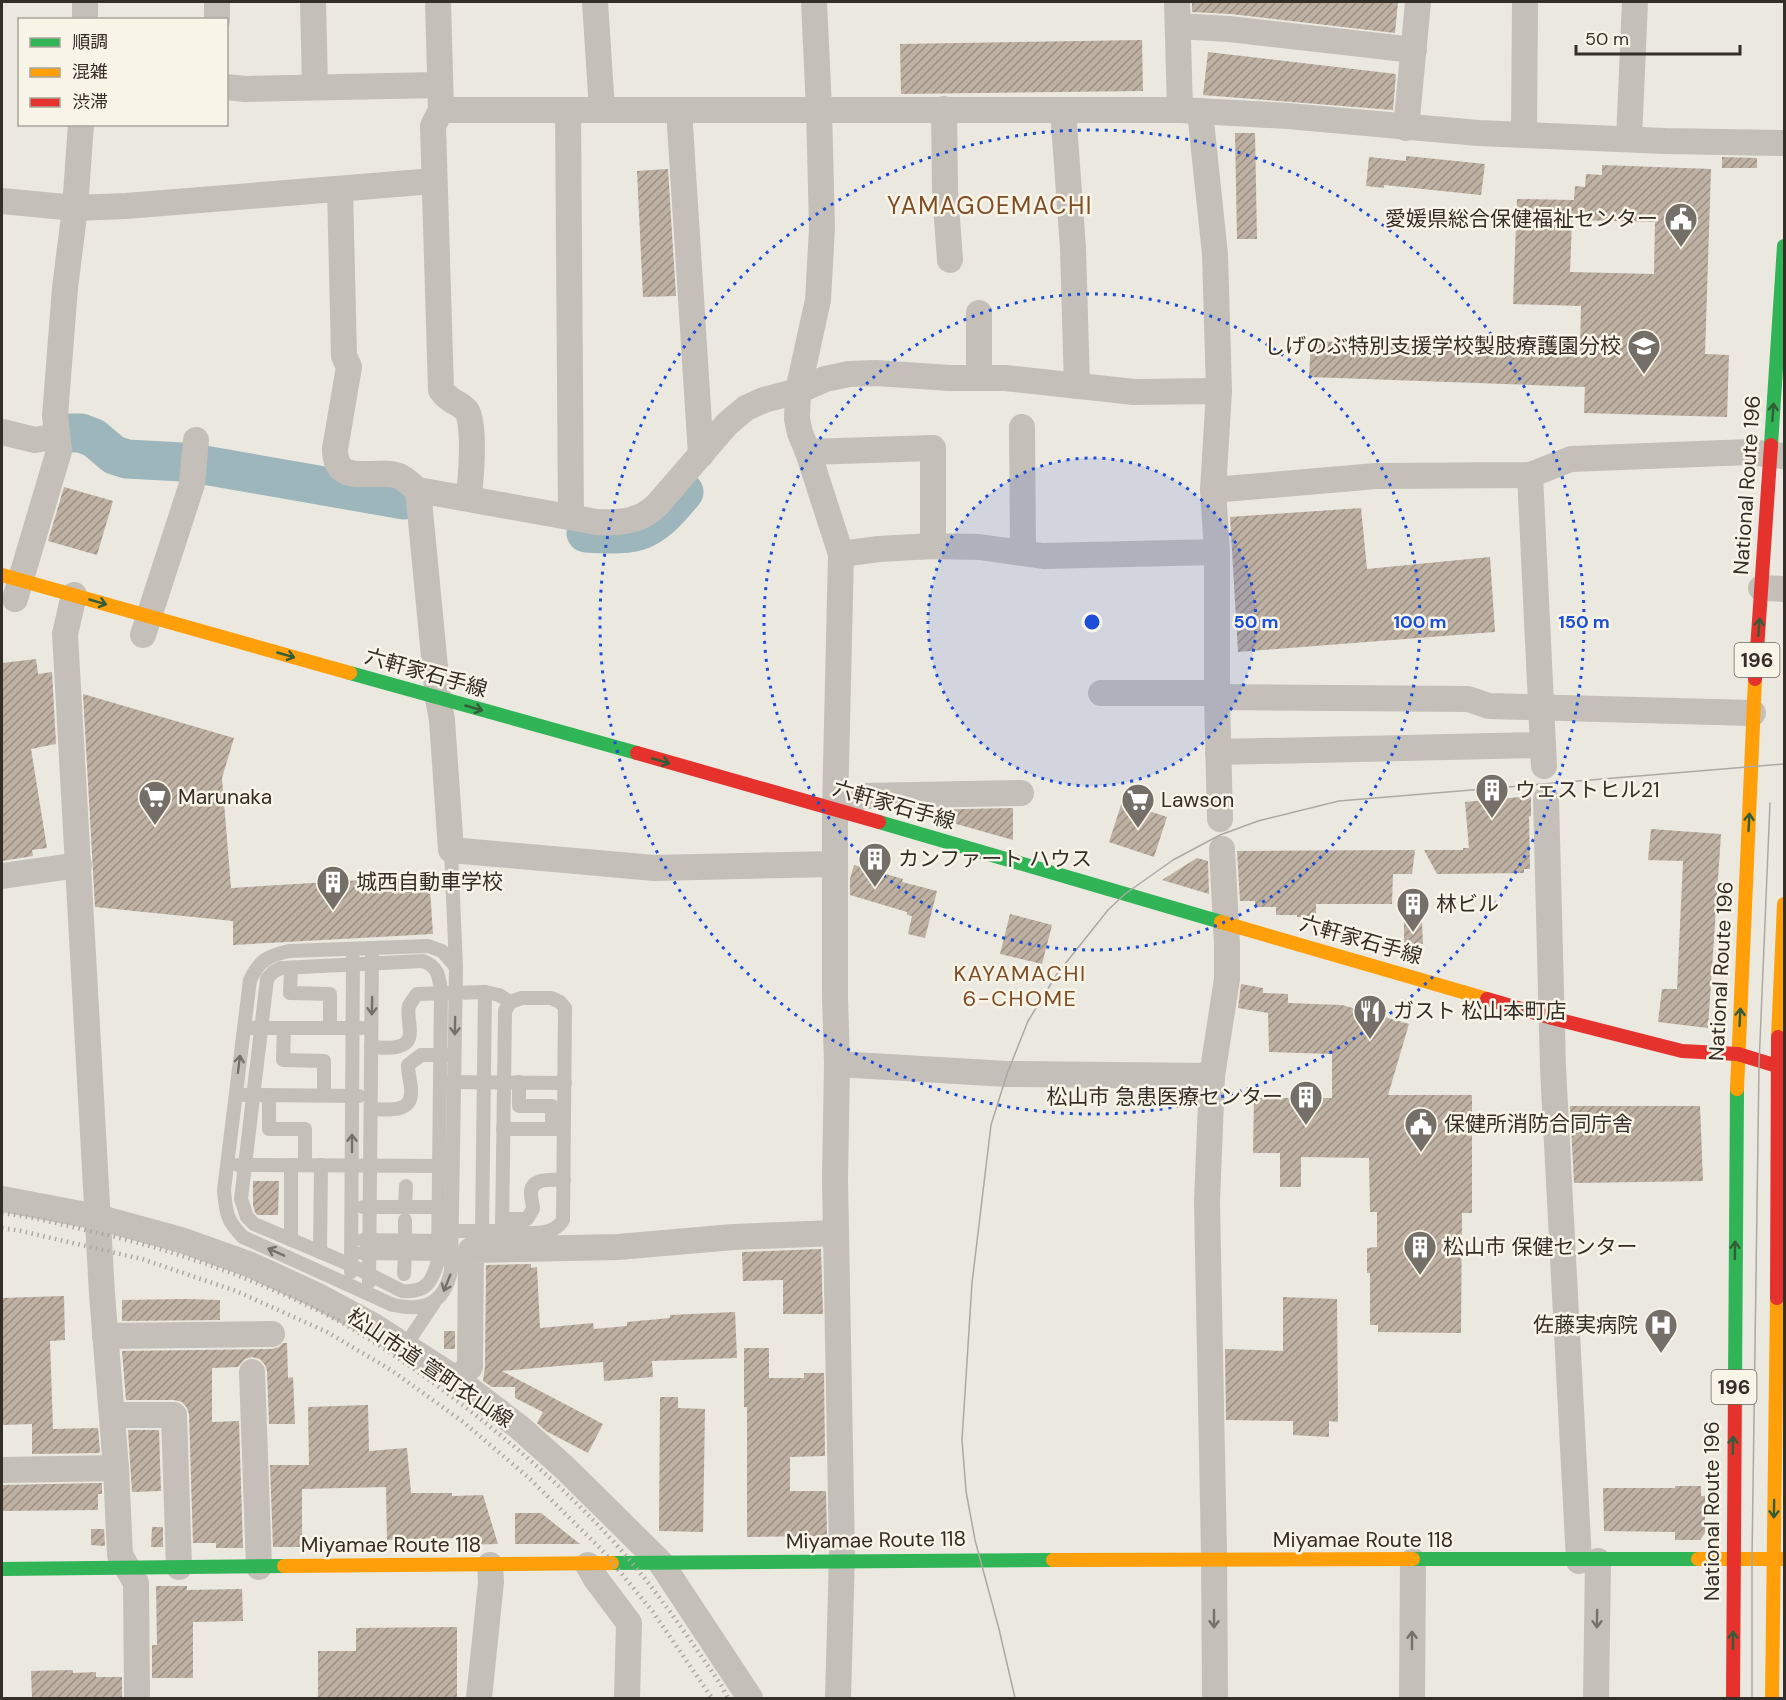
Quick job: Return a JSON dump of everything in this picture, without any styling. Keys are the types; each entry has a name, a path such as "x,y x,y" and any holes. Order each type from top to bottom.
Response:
{"main road":[{"name":"National Route 196","path":"1733,1698 1732,1075 1738,1054 1753,713 1773,589 1785,246"},
{"name":"六軒家石手線","path":"13,590 145,631 1553,1033 1682,1051 1738,1054 1781,1066"},
{"name":"196","path":"1772,1698 1779,1559 1781,1066 1785,904"},
{"path":"1732,1075 1781,1066"},
{"name":"Miyamae Route 118","path":"2,1569 842,1561 1779,1559"}],"street":[{"path":"85,2 85,18"},
{"path":"217,2 217,18"},
{"path":"313,2 315,86"},
{"path":"438,2 440,98 433,126 441,390 447,399 466,409 471,418 472,478 468,498"},
{"path":"595,2 602,110"},
{"path":"814,2 822,228 818,300 798,391 797,419 841,554 834,996 837,1064 836,1233 842,1561 838,1698"},
{"path":"1406,128 1418,2"},
{"path":"1524,135 1525,2"},
{"path":"1629,139 1635,2"},
{"path":"1220,819 1217,552 1213,490 1219,391 1215,254 1190,111 1177,14 1229,28 1414,50"},
{"path":"228,87 245,89 315,86 568,110 1190,111 1288,116 1406,128 1524,135 1785,143"},
{"path":"944,109 945,191 950,260"},
{"path":"568,110 571,517"},
{"path":"679,110 701,454"},
{"path":"1064,110 1074,248 1077,386"},
{"path":"13,590 59,451 55,416 56,393 81,126"},
{"path":"2,201 75,208 126,206 434,181"},
{"path":"340,189 344,356 349,367 335,449 335,462 341,469 355,474 398,476 418,490 618,523 648,514 727,424 746,408 764,400 798,391 825,379 849,374 1005,378 1134,392 1219,391"},
{"path":"979,313 979,378"},
{"path":"1022,427 1023,553"},
{"path":"2,432 35,440 57,436"},
{"path":"145,631 192,484 196,440"},
{"path":"808,452 933,448 933,546"},
{"path":"1213,490 1376,476 1530,475 1571,459 1749,452 1777,455"},
{"path":"1218,752 1543,756 1530,475"},
{"path":"418,490 441,715 451,850 654,868 835,864"},
{"path":"841,554 933,546 979,547 1043,556 1217,552"},
{"path":"70,609 65,634 97,1217 116,1467 120,1555 135,1583 137,1698"},
{"path":"1101,693 1468,699 1489,706 1753,713"},
{"path":"835,827 862,796 1021,793"},
{"path":"1546,799 1553,1033 1589,1561 1596,1698"},
{"path":"1215,1698 1207,1202 1212,1076 1227,979 1222,849"},
{"path":"2,876 79,864"},
{"path":"837,1064 1007,1074 1212,1076"},
{"name":"松山市道 萱町衣山線","path":"2,1199 97,1217 181,1240 251,1265 316,1294 372,1325 456,1379 519,1427 557,1461 661,1563 750,1698"},
{"path":"456,1379 470,1367 471,1250 618,1246 733,1237 836,1233"},
{"path":"105,1336 272,1334"},
{"path":"252,1372 259,1567"},
{"path":"1734,1374 1781,1374"},
{"path":"112,1415 174,1415 179,1567"},
{"path":"2,1470 116,1467"},
{"path":"1412,1698 1413,1561"},
{"path":"588,1564 596,1579 629,1623 627,1698"},
{"path":"479,1698 491,1582 490,1565"}],"lane":[{"path":"351,1253 369,1275 402,1291 419,1290 428,1285 434,1274 445,1242 452,1207 456,992 451,850"},
{"path":"435,1301 422,1308 393,1305 243,1237 231,1226 224,1190 250,980 257,965 271,955 289,951 428,946 442,951 456,967"},
{"path":"351,1286 353,948"},
{"path":"369,1294 372,948"},
{"path":"405,1347 435,1301 448,1287 451,1271 445,1242 438,1207 441,992 439,973 432,964 423,961 281,968 273,972 267,979 241,1199 247,1217 254,1224 320,1252 351,1253 370,1247 405,1247 445,1242 527,1219 533,1209 531,1196 535,1184 543,1180 564,1180"},
{"path":"291,968 290,993 330,994 330,1028"},
{"path":"371,1047 396,1047 405,1044 410,1038 411,1030 409,1008 417,994 485,992 499,995 510,1002"},
{"path":"482,1231 485,992"},
{"path":"502,1225 505,1011 510,1002 522,998 551,998 560,1002 565,1008 565,1083 558,1130"},
{"path":"244,1028 371,1028"},
{"path":"284,1028 284,1060 324,1061 324,1095"},
{"path":"236,1095 352,1096 399,1109 410,1100 408,1065 421,1055 455,1055"},
{"path":"439,1082 565,1083"},
{"path":"502,1225 551,1232 559,1228 563,1220 564,1180 558,1130 552,1106 519,1106 519,1082"},
{"path":"269,1095 269,1129 305,1129 298,1165 291,1240"},
{"path":"503,1129 558,1130"},
{"path":"227,1165 453,1166"},
{"path":"320,1252 321,1165"},
{"path":"405,1274 406,1186"},
{"path":"351,1207 370,1207 405,1214 438,1207 452,1207"}],"building":[{"path":"1192,2 1398,2 1395,33 1231,14 1192,12"},
{"path":"1142,40 1143,91 901,94 900,44"},
{"path":"1208,52 1396,74 1393,110 1203,95"},
{"path":"1235,133 1255,133 1257,239 1237,239"},
{"path":"1406,156 1485,164 1481,195 1384,185 1384,188 1366,186 1369,157 1406,161"},
{"path":"1722,157 1757,158 1757,168 1722,168"},
{"path":"1602,165 1711,169 1705,354 1729,355 1727,417 1584,413 1585,387 1309,377 1311,341 1580,350 1581,306 1513,304 1517,199 1574,200 1575,186 1585,187 1586,174 1602,175","holes":["1572,220 1655,222 1654,274 1570,272"]},
{"path":"668,169 676,296 643,297 637,171"},
{"path":"64,487 113,501 97,555 48,541"},
{"path":"1361,508 1367,569 1490,557 1495,632 1238,652 1230,517"},
{"path":"36,659 38,674 52,672 56,744 31,749 47,848 32,850 33,856 2,861 2,663"},
{"name":"Marunaka","path":"83,694 234,738 222,778 231,888 429,876 433,934 233,945 233,921 95,907"},
{"path":"1531,796 1530,869 1524,869 1524,873 1437,874 1424,850 1469,848 1465,802"},
{"name":"Lawson","path":"1122,802 1167,817 1154,857 1109,842"},
{"path":"1013,808 1013,840 914,812 915,810"},
{"path":"1651,829 1721,834 1708,1028 1658,1022 1662,989 1677,989 1683,861 1648,860"},
{"path":"1415,850 1412,874 1393,874 1392,904 1316,904 1316,917 1297,917 1297,915 1276,915 1276,907 1255,907 1255,901 1240,901 1237,851"},
{"path":"1197,858 1208,861 1209,894 1162,880"},
{"path":"854,865 903,879 902,882 937,891 925,938 908,934 912,916 907,915 907,912 850,895 850,879"},
{"path":"1010,914 1052,925 1042,964 1000,954"},
{"name":"林ビル","path":"1404,922 1422,922 1423,944 1404,944"},
{"path":"1241,984 1263,988 1263,993 1288,994 1288,1003 1342,1005 1409,1024 1388,1095 1472,1095 1472,1213 1462,1213 1461,1333 1378,1332 1378,1325 1370,1325 1370,1273 1367,1273 1367,1248 1377,1247 1377,1212 1370,1212 1369,1158 1301,1157 1301,1187 1280,1187 1280,1153 1253,1153 1254,1098 1332,1098 1332,1054 1269,1052 1268,1013 1238,1008"},
{"path":"1570,1106 1700,1106 1703,1181 1574,1183"},
{"path":"253,1181 279,1181 278,1215 257,1215 253,1205"},
{"path":"821,1249 823,1314 783,1314 783,1280 743,1281 742,1252"},
{"path":"531,1264 531,1268 537,1267 540,1328 593,1323 594,1329 627,1326 627,1322 670,1318 670,1315 735,1312 737,1358 652,1361 653,1377 604,1381 603,1362 502,1371 603,1424 588,1453 546,1431 537,1423 543,1412 515,1398 515,1387 492,1387 483,1381 486,1265"},
{"path":"64,1296 65,1340 50,1341 53,1429 98,1428 100,1453 32,1454 32,1424 2,1425 2,1298"},
{"path":"1283,1297 1337,1299 1338,1422 1329,1421 1329,1437 1293,1435 1293,1421 1226,1420 1225,1349 1283,1351"},
{"path":"122,1300 220,1300 220,1320 122,1321"},
{"path":"444,1331 455,1331 455,1349 444,1349"},
{"path":"287,1343 288,1378 293,1377 295,1424 269,1424 267,1371 260,1359 252,1357 245,1359 238,1367 212,1368 212,1422 239,1421 243,1548 216,1548 216,1543 193,1543 187,1408 182,1402 174,1400 126,1400 122,1351 272,1349"},
{"path":"744,1348 769,1348 769,1378 804,1378 804,1373 824,1373 825,1456 790,1457 790,1491 826,1491 827,1536 747,1537 747,1407 744,1407"},
{"path":"660,1397 678,1397 678,1408 705,1409 703,1532 659,1531"},
{"path":"368,1405 369,1451 407,1448 411,1493 452,1493 452,1496 483,1495 498,1544 458,1545 457,1538 387,1540 386,1487 302,1489 302,1547 273,1547 270,1465 309,1465 308,1407"},
{"path":"128,1430 159,1430 161,1491 132,1492"},
{"path":"102,1483 102,1494 98,1494 98,1510 2,1511 2,1485"},
{"path":"1675,1486 1701,1486 1701,1496 1705,1496 1705,1533 1700,1540 1675,1540 1675,1532 1604,1531 1603,1488 1675,1488"},
{"path":"515,1513 541,1513 580,1544 515,1544"},
{"path":"152,1527 163,1527 163,1547 151,1547"},
{"path":"91,1529 104,1529 105,1546 91,1545"},
{"path":"156,1586 187,1586 187,1590 242,1589 243,1621 193,1622 193,1678 152,1678 152,1645 157,1645"},
{"path":"457,1627 457,1698 318,1698 318,1651 356,1651 356,1628"},
{"path":"73,1670 73,1673 96,1672 96,1677 122,1677 122,1698 32,1698 31,1671"}],"waterway":[{"path":"67,433 81,433 94,438 114,455 127,459 182,462"},
{"path":"204,465 404,500"},
{"path":"586,533 620,534 642,529 662,517 684,492"}],"tram line":[{"path":"1015,1698 975,1540 966,1491 962,1440 972,1283 991,1125 1007,1074 1028,1021 1057,974 1108,910 1125,894 1173,860 1220,835 1258,821 1339,801 1784,764"},
{"path":"1752,1698 1759,1065 1770,803"}],"railway":[{"path":"2,1213 39,1219 129,1241 219,1268 305,1304 346,1325 383,1348 480,1418 548,1476 591,1518 656,1592 728,1698"},
{"path":"2,1228 142,1259 236,1291 327,1332 391,1370 462,1421 528,1477 602,1550 653,1612 712,1698"}],"traffic: fast":[{"path":"1771,445 1784,246"},
{"path":"350,673 637,753"},
{"path":"879,822 1221,922"},
{"path":"1735,1384 1737,1089"},
{"path":"1413,1559 1698,1559"},
{"path":"612,1563 1053,1560"},
{"path":"2,1569 284,1566"}],"traffic: slow":[{"path":"2,575 350,673"},
{"path":"1737,1089 1755,679"},
{"path":"1778,1037 1784,904"},
{"path":"1221,922 1487,999"},
{"path":"1772,1698 1777,1298"},
{"path":"1053,1560 1413,1559"},
{"path":"1698,1559 1784,1559"},
{"path":"284,1566 612,1563"}],"traffic: jam":[{"path":"1755,679 1771,445"},
{"path":"637,753 879,822"},
{"path":"1487,999 1682,1051 1738,1054 1784,1066"},
{"path":"1777,1298 1778,1037"},
{"path":"1733,1698 1735,1384"}],"place":[{"name":"愛媛県総合保健福祉センター","path":"1681,248"},
{"name":"しげのぶ特別支援学校製肢療護園分校","path":"1644,375"},
{"name":"ウェストヒル21","path":"1492,819"},
{"name":"Marunaka","path":"155,826"},
{"name":"Lawson","path":"1138,829"},
{"name":"カンファート ハウス","path":"875,888"},
{"name":"城西自動車学校","path":"333,911"},
{"name":"林ビル","path":"1413,933"},
{"name":"ガスト 松山本町店","path":"1370,1040"},
{"name":"松山市 急患医療センター","path":"1306,1126"},
{"name":"保健所消防合同庁舎","path":"1421,1153"},
{"name":"松山市 保健センター","path":"1420,1276"},
{"name":"佐藤実病院","path":"1661,1354"}],"district":[{"name":"YAMAGOEMACHI","path":"990,205"},
{"name":"KAYAMACHI 6-CHOME","path":"1020,986"}]}
